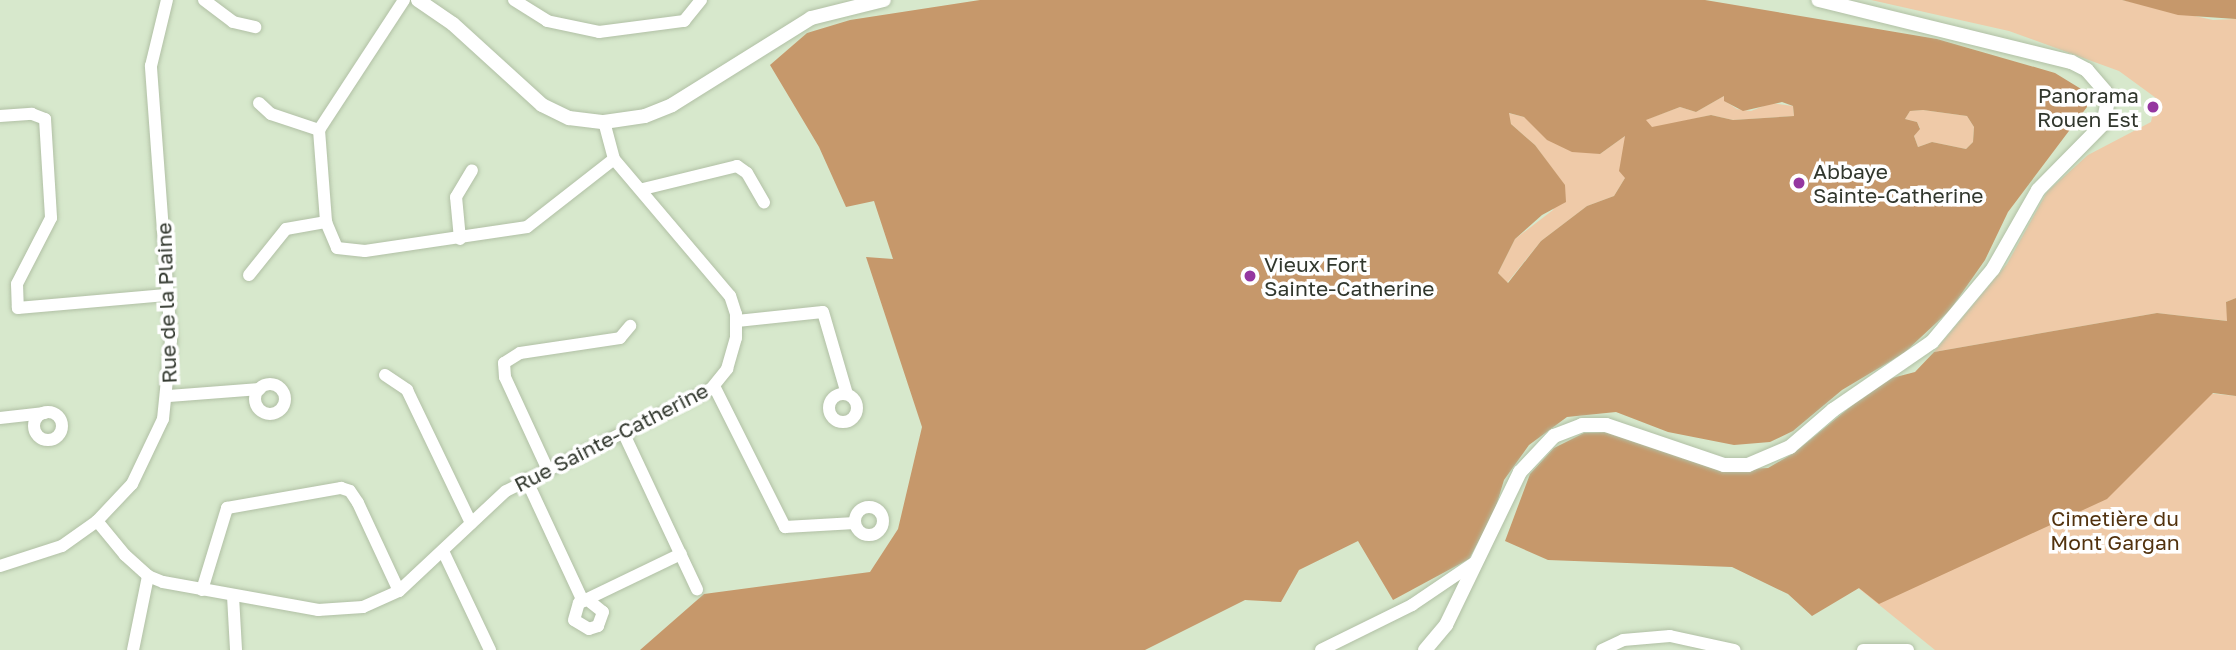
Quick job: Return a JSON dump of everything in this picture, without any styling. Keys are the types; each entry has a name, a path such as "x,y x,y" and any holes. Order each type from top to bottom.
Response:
{"street":[{"name":"Rue de la Plaine","path":"0,566 53,550 97,521 141,469 159,432 169,396 169,295 151,66 167,0"},
{"path":"204,0 233,22 255,27"},
{"path":"404,0 319,130 329,238 348,253 460,239 527,227 614,159"},
{"path":"418,0 453,24 542,105 569,118 604,122 645,116 672,106 811,18 884,0"},
{"path":"514,0 547,21 599,32 684,21 701,0"},
{"path":"1425,650 1446,625 1520,472 1554,436 1582,425 1631,429 1724,465 1748,465 1790,447 1833,410 1932,342 1993,269 2038,190 2103,124 2108,100 2105,91 2087,71 2071,62 1818,0"},
{"path":"259,103 271,114 319,130"},
{"path":"0,116 32,114 45,119 51,218 17,284 18,308 169,295"},
{"path":"604,122 614,159 719,279 737,321 823,312 846,394"},
{"path":"643,189 737,166 747,173 764,203"},
{"path":"460,239 456,197 472,170"},
{"path":"249,275 289,227 326,222"},
{"name":"Rue Sainte-Catherine","path":"148,576 233,596 334,610 363,607 399,590 506,491 714,386 727,369 737,321"},
{"path":"547,468 505,377 505,363 520,353 620,338 630,326"},
{"path":"386,374 407,390 471,523"},
{"path":"714,386 785,527 855,523"},
{"path":"169,396 260,389"},
{"path":"0,418 46,412"},
{"path":"623,432 697,589"},
{"path":"526,479 585,600 681,554"},
{"path":"202,590 227,509 341,488 350,491 358,503 399,590"},
{"path":"97,521 148,576 133,650"},
{"path":"443,551 490,650"},
{"path":"1321,650 1412,605 1478,561"},
{"path":"233,596 236,650"},
{"path":"1602,650 1623,640 1670,636 1734,650"},
{"path":"1863,650 1908,650"}],"green space":[{"path":"1871,0 2122,0 2213,20 2236,19 2236,298 2226,302 2228,321 2157,313 1934,352 2007,264 2047,192 2088,155 2151,122 2156,98 2119,71 2009,31"},
{"path":"1724,96 1725,101 1737,109 1751,111 1771,103 1793,106 1794,116 1733,120 1711,115 1652,128 1645,120 1680,107 1696,112"},
{"path":"1923,110 1967,116 1974,127 1973,142 1966,149 1932,142 1918,147 1914,136 1920,128 1917,122 1905,119 1910,111"},
{"path":"1508,113 1524,117 1590,152 1600,154 1625,136 1625,178 1614,196 1587,206 1541,241 1507,283 1498,273 1515,239 1553,210 1564,185 1535,145 1511,124"},
{"name":"Cimetière du Mont Gargan","path":"2116,384 2236,396 2236,650 1935,650 1784,528"}],"shaded area":[{"path":"980,0 1705,0 1937,39 2055,73 2086,92 2087,107 2008,212 1985,260 1950,310 1904,353 1842,390 1793,431 1770,442 1734,445 1668,432 1616,412 1567,417 1529,445 1504,480 1494,513 1469,559 1393,600 1358,541 1299,570 1281,602 1245,600 1145,650 640,650 704,594 870,572 898,529 922,427 866,257 893,259 874,201 846,207 819,147 770,65 807,33 850,20","holes":["1724,96 1724,101 1743,111 1782,102 1793,106 1794,116 1733,120 1711,115 1652,127 1646,120 1680,107 1696,112","1923,110 1967,116 1974,127 1973,142 1966,149 1932,142 1918,147 1914,136 1920,129 1917,122 1905,119 1910,111","1509,113 1524,117 1547,140 1572,152 1600,154 1625,136 1619,171 1625,178 1614,196 1587,206 1541,241 1508,283 1498,273 1515,239 1542,215 1566,202 1565,185 1535,145 1511,124"]},
{"path":"2122,0 2236,0 2236,19 2178,15"},
{"path":"2236,298 2236,396 2213,393 2107,499 1879,604 1859,588 1812,616 1788,594 1732,567 1548,560 1505,541 1530,474 1554,448 1584,433 1614,432 1748,469 1768,468 1794,453 1860,399 1892,378 1915,372 1934,352 2157,313 2227,321 2226,302"}],"place":[{"name":"Panorama Rouen Est","path":"2153,107"},
{"name":"Abbaye Sainte-Catherine","path":"1799,183"},
{"name":"Vieux Fort Sainte-Catherine","path":"1250,276"}]}
